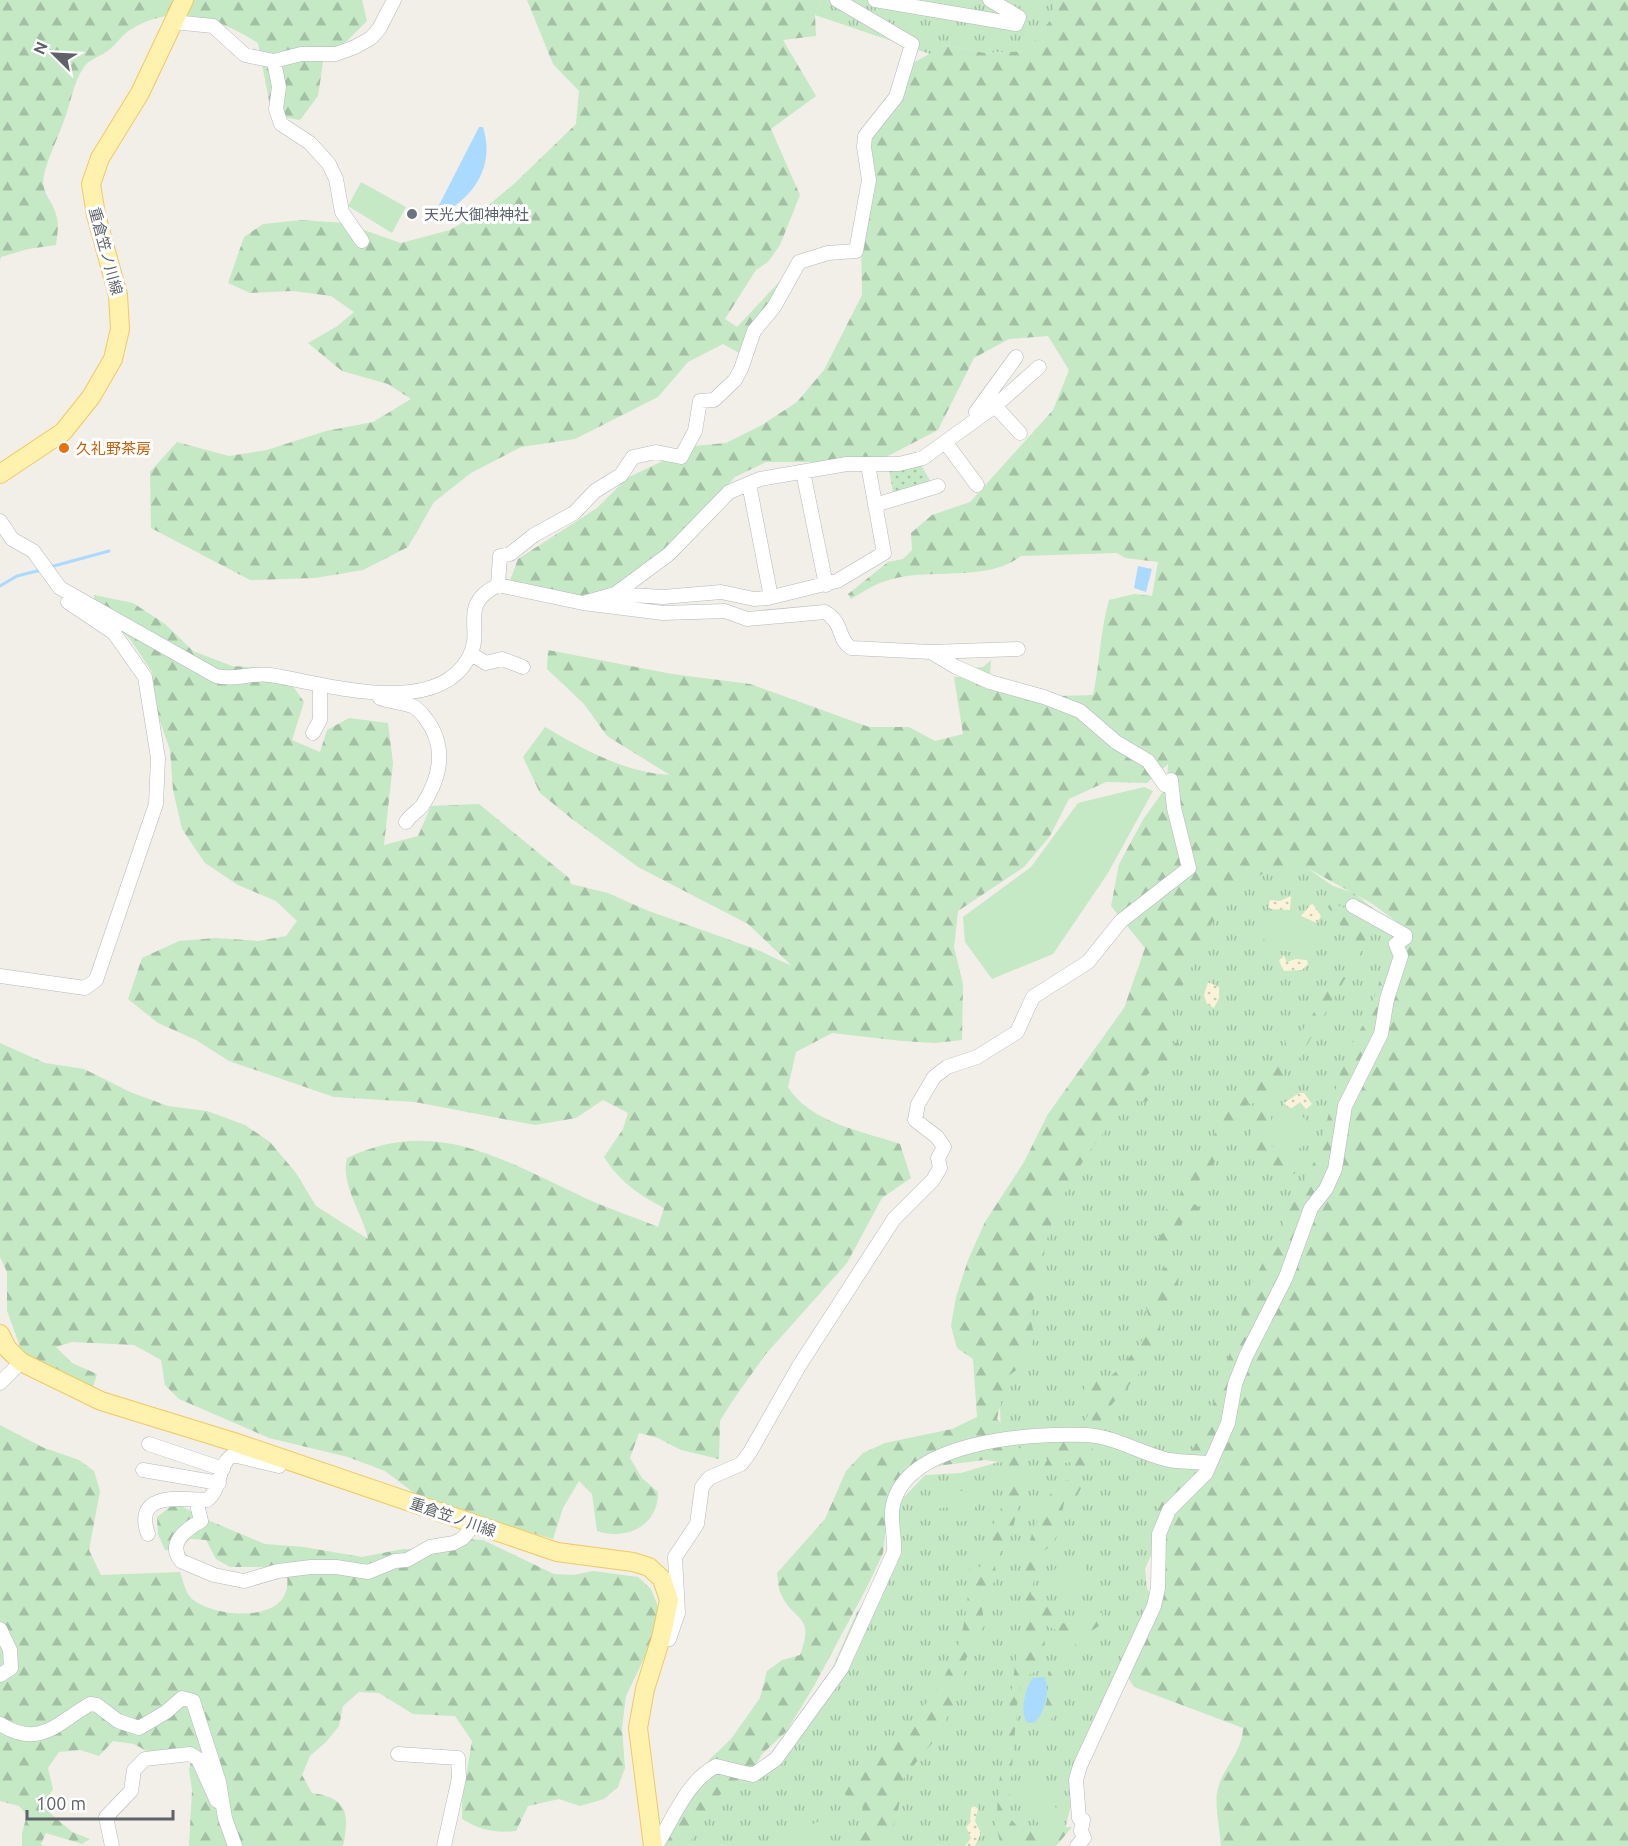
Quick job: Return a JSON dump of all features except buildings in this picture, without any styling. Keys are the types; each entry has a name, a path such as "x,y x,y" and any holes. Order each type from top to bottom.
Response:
{"main road":[{"name":"重倉笠ノ川線","path":"0,474 63,432 91,397 112,358 120,329 118,295 96,215 91,184 100,158 140,93 184,0"},
{"name":"重倉笠ノ川線","path":"0,1334 7,1348 21,1362 101,1401 289,1461 557,1552 633,1562 649,1567 662,1579 669,1600 661,1638 645,1689 638,1728 655,1846"}],"street":[{"path":"173,22 213,26 245,55 274,61 301,54 336,54 355,47 371,38 379,29 394,0"},
{"path":"498,585 500,556 510,554 534,535 574,513 595,491 621,475 633,457 654,452 681,457 695,431 700,401 714,399 735,380 754,331 774,307 799,262 828,253 856,251 869,180 864,147 865,136 896,97 912,44 837,0"},
{"path":"875,0 1016,24 1019,17 990,0"},
{"path":"274,61 279,78 277,118 281,124 320,151 329,164 336,179 342,212 362,241"},
{"path":"979,417 976,412 1016,357"},
{"path":"615,594 669,554 729,492 760,479 847,464 899,464 923,458 995,406 1039,367"},
{"path":"995,406 1020,433"},
{"path":"946,443 977,485"},
{"path":"583,603 615,594 663,597 721,592 754,599 826,585 857,571 884,553 868,465"},
{"path":"803,472 826,585"},
{"path":"748,484 771,597"},
{"path":"875,505 938,486"},
{"path":"0,521 12,539 27,545 60,588 225,679 268,674 320,686 382,695 444,683 452,678 471,654 474,607 486,591 498,585 583,603 663,613 725,611 747,619 825,612 838,622 844,641 851,648 931,651 1018,649"},
{"path":"0,976 86,988 96,980 156,804 158,758 145,677 114,633 62,598 60,588"},
{"path":"661,1638 669,1639 678,1613 675,1557 696,1524 702,1487 709,1478 741,1464 750,1452 799,1366 894,1219 933,1180 940,1168 938,1158 944,1147 937,1137 915,1120 918,1104 934,1077 947,1067 978,1057 1017,1032 1033,996 1088,962 1121,921 1189,868 1174,808 1171,780 1165,785 1148,761 1116,742 1080,711 1044,697 990,682 956,667 931,651"},
{"path":"471,654 486,663 502,659 523,666"},
{"path":"313,733 320,720 320,686"},
{"path":"370,694 412,706 435,731 439,740 441,754 438,768 422,806 412,812 406,822"},
{"path":"1077,1846 1084,1838 1081,1832 1083,1820 1079,1818 1076,1799 1080,1766 1154,1606 1158,1588 1159,1534 1169,1510 1206,1473 1228,1423 1235,1384 1246,1356 1286,1277 1311,1208 1326,1189 1335,1168 1345,1106 1381,1034 1387,999 1401,956 1396,944 1405,938 1405,935 1353,906"},
{"path":"0,1383 21,1362"},
{"path":"655,1846 690,1790 706,1772 716,1766 753,1774 764,1768 776,1759 830,1688 841,1669 894,1552 895,1534 892,1510 902,1486 915,1472 938,1456 1003,1438 1088,1435 1170,1460 1210,1463"},
{"path":"149,1444 221,1476"},
{"path":"148,1534 145,1524 147,1512 152,1505 165,1498 207,1500 228,1458 233,1455 281,1467 289,1461"},
{"path":"143,1470 221,1476"},
{"path":"196,1500 201,1521 180,1535 176,1547 178,1557 213,1575 244,1581 278,1571 311,1567 336,1567 360,1573 368,1572 395,1561 407,1560 430,1547 454,1543 474,1525"},
{"path":"0,1629 10,1650 11,1668 0,1675"},
{"path":"0,1724 12,1732 39,1735 56,1728 90,1704 97,1705 118,1721 139,1728 160,1716 182,1698 193,1701 219,1782 230,1838 235,1846"},
{"path":"112,1846 106,1817 131,1791 134,1770 144,1759 183,1753 198,1759 215,1799 224,1809"},
{"path":"398,1754 458,1758 459,1778 444,1846"}],"green space":[{"path":"0,0 362,0 367,21 347,41 324,55 318,96 300,120 278,116 269,101 258,43 228,26 179,15 146,21 130,30 110,49 84,67 77,80 48,162 43,182 57,218 56,245 28,249 1,257 0,261"},
{"path":"527,0 821,0 815,15 816,36 783,40 816,96 771,129 800,195 780,245 768,262 756,270 725,319 737,327 783,278 739,353 723,344 688,362 658,397 575,439 521,447 471,473 434,502 408,547 363,570 315,578 250,580 151,528 150,472 177,442 229,456 267,450 326,431 373,422 411,399 388,384 342,371 308,343 336,327 354,312 331,296 293,291 250,293 228,283 244,237 263,224 301,220 344,223 401,243 450,230 479,213 515,183 576,124 579,91 553,64"},
{"path":"821,0 1056,0 1052,18 1026,51 985,53 946,45 930,54 815,15"},
{"path":"1056,0 1628,0 1628,1846 1221,1846 1217,1793 1219,1784 1240,1745 1243,1728 1134,1687 1120,1665 1161,1575 1155,1521 1161,1488 1193,1449 1210,1417 1249,1290 1317,1156 1345,1056 1370,1013 1397,922 1371,903 1307,868 1262,874 1230,893 1215,916 1174,1005 1171,1017 1175,1029 1163,1041 1169,1051 1178,1042 1184,1055 1175,1067 1155,1067 1146,1076 1144,1083 1154,1087 1152,1099 1144,1102 1137,1100 1133,1106 1129,1104 1117,1116 1085,1158 1067,1188 1053,1220 1032,1304 1031,1318 1035,1336 1023,1365 1007,1377 997,1419 1020,1449 1026,1470 1012,1533 994,1563 995,1580 981,1604 985,1624 966,1659 957,1698 938,1736 904,1777 897,1816 884,1846 859,1846 863,1801 848,1798 843,1791 837,1795 837,1786 876,1757 890,1743 916,1716 944,1678 953,1659 965,1616 969,1564 980,1567 987,1563 985,1537 1001,1507 1006,1463 984,1460 929,1467 912,1478 886,1528 883,1553 867,1587 814,1686 786,1732 763,1753 752,1770 725,1790 707,1808 701,1826 687,1846 664,1846 664,1835 687,1807 710,1759 731,1739 760,1698 767,1671 782,1660 800,1655 804,1642 804,1625 785,1602 778,1585 777,1573 825,1519 846,1471 863,1453 885,1443 952,1429 977,1417 973,1359 957,1348 951,1326 956,1297 968,1260 985,1222 1024,1162 1048,1114 1124,1008 1145,948 1111,906 1119,864 1144,818 1167,786 1168,764 1147,783 1106,782 1069,799 1050,836 1024,867 958,911 954,947 963,984 962,1040 935,1043 832,1033 796,1052 788,1087 798,1099 810,1109 838,1124 900,1144 911,1178 882,1198 847,1263 765,1355 731,1403 720,1421 719,1459 681,1450 658,1438 639,1433 630,1458 642,1478 658,1492 657,1504 653,1513 639,1528 619,1534 597,1531 592,1494 579,1481 563,1508 553,1539 418,1496 385,1471 348,1457 269,1438 179,1399 165,1385 161,1360 134,1345 72,1342 56,1347 72,1363 97,1374 92,1390 50,1377 21,1349 7,1311 7,1272 0,1257 0,1043 45,1063 84,1069 130,1092 168,1106 207,1111 245,1125 270,1142 296,1173 316,1206 368,1239 349,1188 347,1158 379,1146 410,1141 440,1142 469,1148 498,1158 594,1202 658,1227 664,1208 631,1187 604,1157 623,1129 628,1113 603,1100 576,1118 535,1125 415,1102 334,1097 229,1061 196,1040 158,1023 128,999 142,958 179,941 216,938 258,941 286,936 297,921 276,901 238,885 205,863 182,829 173,790 170,750 157,713 152,672 130,639 95,608 94,595 133,603 165,624 193,651 232,666 281,669 304,702 292,740 320,752 327,730 349,718 388,723 393,763 384,845 418,836 431,806 479,804 569,878 571,884 608,893 646,910 758,950 792,966 748,924 638,867 540,793 523,757 545,727 590,752 620,765 670,775 607,736 584,704 547,669 548,650 672,674 750,684 869,727 909,727 935,741 963,734 954,677 963,677 971,668 983,667 991,660 990,678 1059,696 1093,695 1109,600 1134,594 1152,596 1158,562 1125,558 1117,553 1021,556 992,569 905,576 879,583 851,599 848,594 888,562 903,559 912,550 911,533 932,515 970,502 1053,410 1069,370 1048,336 1009,339 974,358 938,430 886,457 833,462 766,462 735,477 670,546 620,584 597,593 575,596 509,583 518,559 597,508 627,478 694,446 726,443 762,425 797,402 824,370 862,295 861,234 866,147 911,64 946,45 985,53 1026,51 1052,18"},
{"path":"361,182 406,207 392,233 348,206"},
{"path":"921,465 931,482 893,492 889,470"},
{"path":"1144,787 1153,791 1108,873 1053,954 992,979 965,942 963,917 1031,867 1078,803"},
{"path":"1304,866 1333,886 1354,893 1400,930 1337,1125 1145,1569 1147,1588 1154,1602 1074,1792 1065,1830 1052,1846 687,1846 707,1806 722,1791 755,1769 780,1744 824,1687 856,1614 891,1560 898,1509 904,1497 925,1475 961,1473 1002,1461 1000,1407 1006,1378 1023,1357 1027,1308 1049,1222 1220,894 1265,872"},
{"path":"1330,903 1352,910 1374,923 1373,931 1352,967 1349,966 1349,938 1328,907"},
{"path":"1267,916 1299,922 1313,936 1310,948 1304,951 1288,952 1265,940 1258,928"},
{"path":"1340,971 1345,972 1346,977 1299,1059 1296,1050 1287,1051 1285,1039 1299,1036"},
{"path":"1273,1063 1281,1064 1284,1075 1272,1093 1270,1145 1281,1154 1291,1153 1297,1157 1296,1173 1276,1175 1257,1164 1249,1147 1257,1109 1254,1103 1242,1107 1216,1159 1203,1177 1194,1184 1196,1200 1191,1203 1199,1207 1198,1215 1184,1218 1173,1244 1163,1253 1157,1248 1158,1238 1170,1225 1164,1214 1167,1208 1174,1212 1179,1204 1183,1181 1191,1177 1191,1164 1201,1158 1234,1101 1264,1080"},
{"path":"1294,1115 1306,1120 1311,1132 1306,1144 1294,1149 1282,1144 1277,1132 1282,1120"},
{"path":"1172,1262 1177,1270 1178,1284 1160,1319 1159,1342 1146,1365 1104,1416 1096,1433 1088,1464 1084,1469 1075,1471 1070,1462 1060,1464 1053,1470 1044,1466 1047,1460 1044,1451 1037,1445 1047,1429 1082,1432 1090,1409 1082,1396 1086,1383 1092,1378 1098,1380 1099,1384 1105,1381 1138,1347 1149,1329 1150,1322 1145,1303 1151,1297 1152,1279"},
{"path":"0,1425 42,1447 79,1460 94,1471 100,1491 89,1550 101,1575 180,1572 191,1598 214,1610 245,1613 260,1612 273,1607 282,1599 287,1587 287,1573 267,1567 230,1567 216,1559 206,1540 190,1539 176,1551 165,1550 158,1534 157,1517 175,1503 210,1521 265,1544 304,1547 362,1557 403,1549 446,1550 463,1539 483,1540 554,1574 574,1575 593,1571 638,1577 651,1589 657,1604 658,1618 648,1650 626,1696 622,1728 625,1768 618,1787 604,1799 580,1806 559,1799 528,1806 516,1831 501,1832 475,1826 462,1819 462,1800 472,1741 455,1716 413,1714 379,1693 359,1692 343,1706 339,1726 310,1756 302,1775 312,1793 333,1799 343,1809 346,1825 343,1846 189,1846 192,1790 189,1770 194,1749 152,1754 134,1744 113,1741 99,1756 80,1750 59,1752 48,1768 53,1789 42,1806 72,1832 90,1839 82,1844 46,1833 41,1844 43,1846 22,1846 22,1833 27,1815 19,1806 0,1801"},
{"path":"1078,1479 1081,1488 1077,1496 1064,1503 1056,1538 1047,1549 1040,1553 1031,1594 1039,1603 1048,1605 1062,1623 1072,1623 1102,1613 1103,1623 1093,1630 1075,1635 1073,1639 1076,1641 1076,1649 1072,1654 1060,1645 1056,1630 1043,1624 1046,1659 1042,1668 1023,1678 1018,1694 1008,1816 1018,1827 1025,1829 1072,1827 1056,1846 1001,1846 996,1825 999,1784 1016,1658 1027,1609 1022,1595 1026,1553 1033,1531 1056,1482"},
{"path":"943,1490 978,1492 976,1506 967,1520 959,1522 947,1507 937,1509 932,1505 934,1495"},
{"path":"1077,1555 1087,1558 1083,1585 1069,1595 1062,1596 1053,1591 1054,1571 1060,1564"},
{"path":"1054,1667 1057,1678 1057,1695 1054,1712 1048,1724 1037,1730 1035,1725 1043,1713 1047,1700 1048,1672"},
{"path":"1035,1779 1041,1783 1045,1794 1057,1809 1053,1823 1047,1826 1034,1820 1021,1805 1020,1792 1023,1785"},
{"path":"830,1817 832,1828 826,1833 822,1846 789,1846 798,1830"}],"sand":[{"path":"1291,896 1290,910 1268,909 1270,900 1280,901"},
{"path":"1312,903 1321,916 1317,923 1301,916"},
{"path":"1283,955 1287,962 1296,959 1307,960 1308,964 1302,970 1284,971 1279,961"},
{"path":"1208,982 1219,987 1219,998 1214,1008 1207,1004 1204,995"},
{"path":"1299,1093 1304,1093 1312,1104 1306,1109 1300,1102 1292,1108 1287,1107 1284,1103"},
{"path":"975,1806 978,1809 975,1821 981,1833 975,1846 965,1846 971,1838 966,1827 970,1823 971,1808"}],"water":[{"path":"479,127 483,127 486,141 486,154 480,178 464,198 454,206 443,213 436,211"},
{"path":"1138,566 1152,569 1146,592 1134,588"},
{"path":"1044,1677 1047,1695 1041,1714 1034,1723 1028,1723 1024,1714 1024,1701 1030,1682 1033,1678"}],"waterway":[{"path":"50,567 109,551"},
{"path":"0,586 17,576 41,570"}],"place":[{"name":"天光大御神神社","path":"412,214"},
{"name":"久礼野茶房","path":"64,448"}]}
